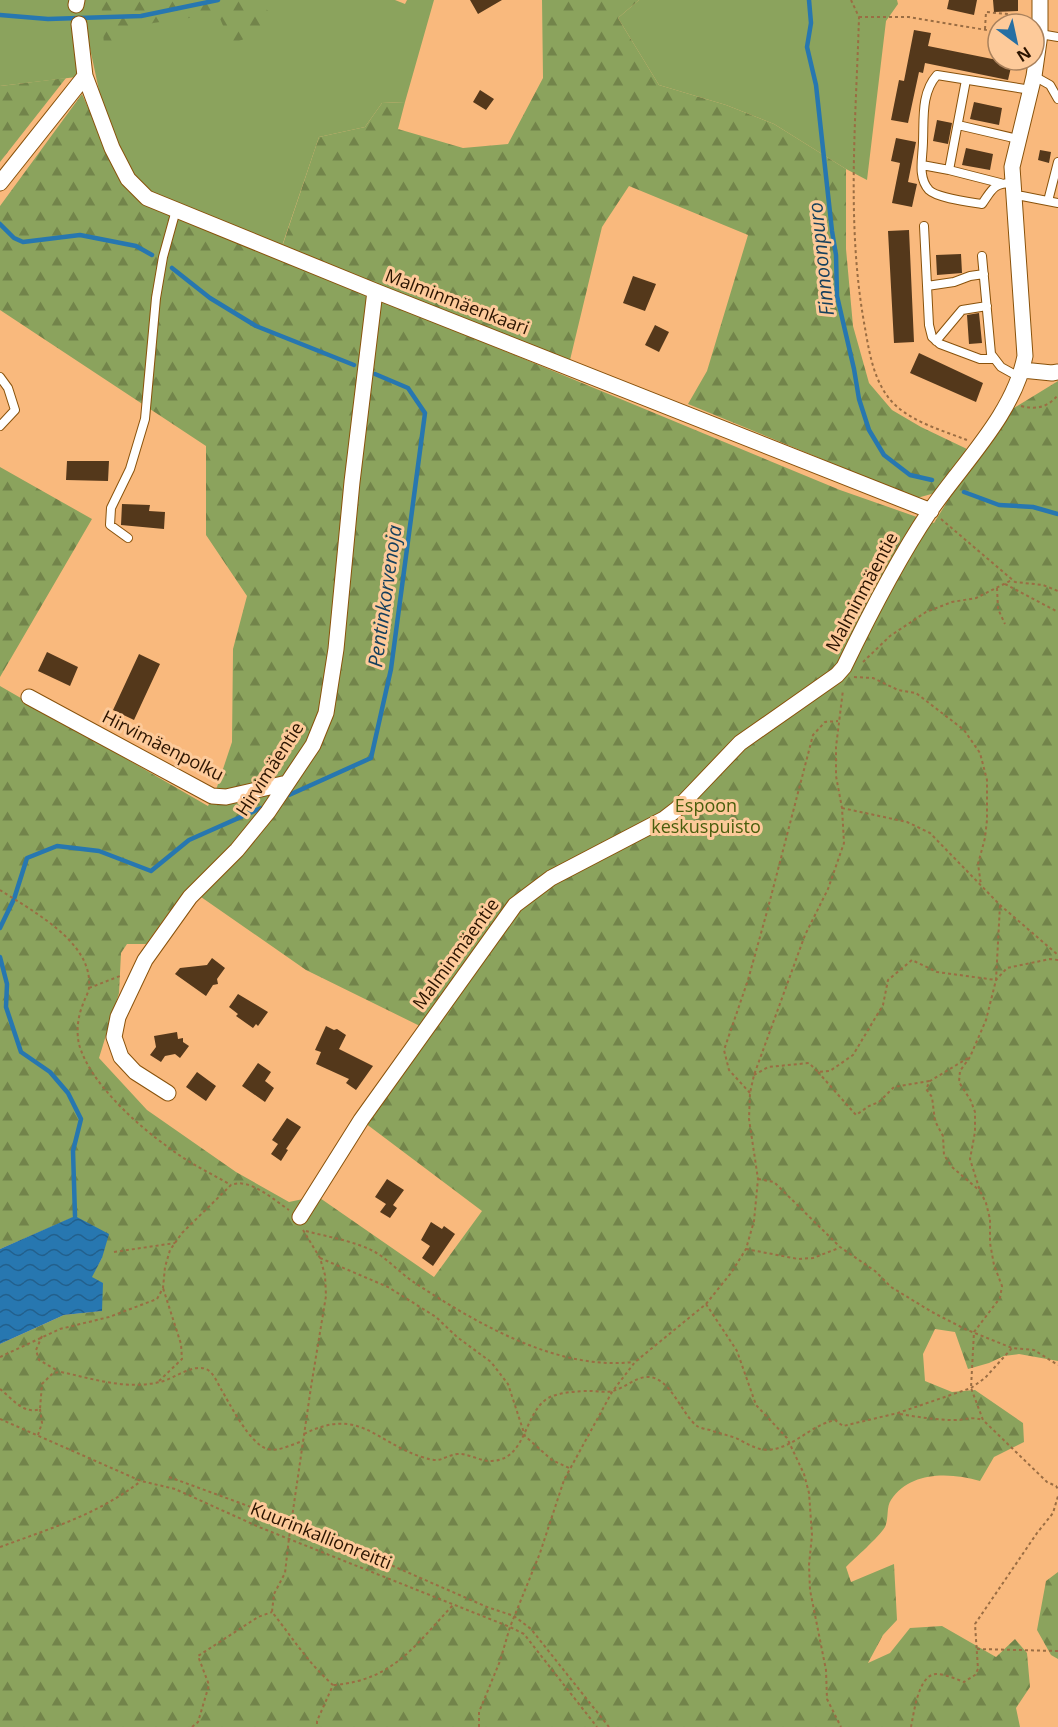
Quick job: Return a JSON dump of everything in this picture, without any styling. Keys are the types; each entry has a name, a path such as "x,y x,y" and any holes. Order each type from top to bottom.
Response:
{"street":[{"name":"Malminmäenkaari","path":"79,24 84,76 112,148 128,179 147,198 375,291 930,510"},
{"name":"Malminmäentie","path":"301,1223 361,1120 515,905 551,878 664,819 677,809 740,743 829,681 851,671 875,604 930,510 999,417 1021,374 1025,356 1008,188 1035,72"},
{"path":"0,183 84,76"},
{"name":"Hirvimäentie","path":"168,1093 135,1072 121,1057 114,1037 118,1017 140,968 190,897 237,850 268,812 313,745 326,713 336,649 353,471 375,291"},
{"path":"1021,374 1058,372"},
{"name":"Hirvimäenpolku","path":"29,697 212,796 226,797 287,783"}],"lane":[{"path":"1008,188 994,188 982,204 937,195 930,191 922,180 922,120 930,82 937,75 966,80 1050,85 1058,99"},
{"path":"949,170 966,80"},
{"path":"958,125 1018,139"},
{"path":"1048,201 1058,162"},
{"path":"922,165 949,170 1008,188 1022,196 1058,203"},
{"path":"128,538 110,525 111,508 130,469 145,419 156,298 163,257 176,210"},
{"path":"924,226 929,325 932,337 940,344 980,359 994,358"},
{"path":"982,256 991,354 1000,367 1021,374"},
{"path":"927,286 984,274"},
{"path":"936,340 963,310 987,306"},
{"path":"0,377 8,388 15,410 0,426"}],"path":[{"path":"851,0 859,17 854,226 860,303 872,358 878,379 888,397 896,405 911,416 978,446"},
{"path":"859,17 909,17 985,29 986,12"},
{"path":"1007,402 1033,409 1050,404 1058,395"},
{"path":"930,510 1015,582 1043,585 1058,591"},
{"path":"862,663 890,636 926,612 952,602 976,598 1012,580"},
{"path":"1005,584 1058,612"},
{"path":"997,588 998,609 1005,624"},
{"path":"479,1727 479,1712 500,1660 510,1626 540,1553 564,1480 612,1392 635,1362 706,1304 746,1249 754,1221 758,1179 749,1119 750,1094 754,1075 801,946 828,889 843,843 842,808 836,776 838,721 851,671 898,690 916,693 964,730 980,753 987,780 987,820 978,864 981,885"},
{"path":"843,695 847,686"},
{"path":"750,1094 729,1070 724,1050 748,980 813,735 825,722 838,721"},
{"path":"842,808 907,822 930,833 1000,905 1058,955"},
{"path":"0,890 48,921 73,943 88,969 89,988 82,1006 77,1031 80,1046 99,1081 134,1119 168,1148 231,1185"},
{"path":"1000,905 996,980 986,1020 970,1057 960,1071 959,1082 975,1112 975,1132 970,1159 986,1203 994,1265 1002,1286 1000,1298 974,1332 971,1388 983,1420 1047,1482 1058,1489"},
{"path":"996,980 1007,969 1050,959 1058,960"},
{"path":"818,1072 830,1071 853,1055 883,1005 888,980 912,960 937,972 996,980"},
{"path":"89,988 140,968"},
{"path":"754,1075 768,1067 809,1063 856,1114 879,1102 894,1087 930,1081 970,1057"},
{"path":"930,1081 926,1089 932,1097 935,1121 943,1136 944,1155 952,1167 980,1191"},
{"path":"758,1179 774,1182 840,1248 874,1271 891,1287 932,1312 974,1332 1012,1348 1034,1350 1058,1365"},
{"path":"157,1383 182,1359 181,1344 164,1288 165,1267 170,1250 182,1233 231,1185 238,1182 253,1186 301,1223 376,1252 402,1275 429,1292 474,1319 522,1343 586,1362 617,1364 635,1362"},
{"path":"301,1223 320,1258 325,1275 326,1296 285,1573 274,1594 272,1612 288,1631 298,1648 333,1685"},
{"path":"114,1252 175,1242"},
{"path":"746,1249 798,1259 813,1258 840,1248"},
{"path":"320,1258 388,1287 436,1317 457,1337 491,1362 508,1384 525,1436 552,1460 570,1468"},
{"path":"0,1357 60,1329 109,1317 157,1299 164,1288"},
{"path":"706,1304 737,1351 756,1405 791,1443 804,1474 809,1493 812,1535 809,1565 810,1590 826,1670 827,1699 841,1727"},
{"path":"42,1336 36,1350 39,1360 61,1372 126,1386 170,1380 193,1368 207,1370 212,1374 238,1419 259,1445 276,1450 303,1441"},
{"path":"304,1434 320,1426 342,1423 364,1428 418,1456 434,1461 457,1454 490,1462 504,1459 514,1451 525,1436 538,1407 550,1397 569,1392 612,1392 646,1377 657,1379 670,1389 686,1415 698,1427 733,1437 761,1450 774,1449 791,1443 822,1423 835,1420 843,1426 898,1413 971,1388 985,1378 1012,1348"},
{"path":"38,1435 42,1423 40,1409 42,1384 53,1373 61,1372"},
{"path":"0,1389 24,1409 31,1411 40,1409"},
{"path":"898,1413 930,1419 958,1420 970,1417 983,1420"},
{"name":"Kuurinkallionreitti","path":"0,1419 141,1481 175,1490 510,1626 524,1634 597,1727"},
{"path":"169,1477 291,1522 487,1607 514,1616 531,1629 609,1727"},
{"path":"0,1546 79,1517 120,1497 141,1481"},
{"path":"911,1727 920,1688 925,1681 932,1675 938,1674 964,1682 970,1680 978,1669 975,1624 1053,1513 1058,1496"},
{"path":"1053,1513 1058,1516"},
{"path":"333,1685 356,1683 396,1664 454,1604"},
{"path":"192,1727 198,1722 208,1685 198,1656 258,1617 272,1612"},
{"path":"977,1649 1058,1652"},
{"path":"317,1727 317,1721 333,1685"}],"green space":[{"path":"0,0 395,0 405,4 407,0 434,0 405,102 382,103 365,127 319,137 282,246 150,193 125,163 103,109 85,25 85,76 0,86"},
{"path":"101,0 256,0 275,17 257,34 231,44 218,14 153,23 104,46"},
{"path":"542,0 639,0 618,18 659,85 726,105 774,124 846,169 846,249 853,326 869,383 892,410 967,449 935,493 917,498 688,404 707,371 748,235 629,186 602,227 570,360 282,247 319,137 365,127 382,103 405,102 398,129 463,148 508,144 543,78"},
{"path":"639,0 897,0 898,4 886,21 867,180 774,124 726,105 659,85 618,18"},
{"path":"66,78 0,162 0,86"},
{"name":"Espoon keskuspuisto","path":"82,94 116,170 141,203 237,240 840,490 934,523 999,417 1058,381 1058,1361 1019,1354 1004,1356 968,1369 955,1332 935,1329 923,1354 925,1381 952,1392 975,1390 1023,1423 1024,1442 994,1457 980,1481 956,1476 931,1476 899,1490 891,1500 885,1527 846,1567 851,1582 894,1564 897,1620 883,1635 868,1663 890,1653 910,1628 942,1626 996,1657 1015,1639 1027,1653 1030,1687 1016,1708 1020,1727 0,1727 0,1344 64,1315 101,1311 91,1277 102,1258 74,1217 0,1249 0,686 208,806 232,742 233,649 247,596 206,535 206,446 0,310 0,206","holes":["201,897 306,970 426,1029 361,1120 482,1211 434,1277 317,1196 289,1202 236,1172 147,1110 99,1058 119,993 121,953 127,944 146,944 170,911"]},
{"path":"0,467 92,519 0,677"},
{"path":"1058,1572 1058,1659 1051,1655 1037,1630 1046,1581"}],"water":[{"path":"75,1216 109,1234 102,1258 92,1277 103,1283 102,1311 64,1315 0,1344 0,1249"}],"building":[{"path":"470,0 502,0 478,14"},
{"path":"949,0 977,0 974,15 947,9"},
{"path":"993,0 1018,0 1018,11 994,12"},
{"path":"914,30 931,33 928,46 986,58 986,72 1010,72 1008,80 925,63 923,73 919,72 908,123 891,120 899,80 904,81"},
{"path":"480,90 494,99 486,110 473,102"},
{"path":"974,102 1002,108 999,125 970,119"},
{"path":"937,120 952,123 948,144 933,141"},
{"path":"896,138 916,142 908,182 917,184 912,207 892,203 900,163 891,161"},
{"path":"966,148 993,154 990,170 962,165"},
{"path":"1040,150 1051,152 1049,163 1038,160"},
{"path":"909,230 914,342 894,343 888,231"},
{"path":"961,254 962,273 937,275 936,255"},
{"path":"633,276 656,284 645,311 623,303"},
{"path":"979,313 982,343 969,344 967,315"},
{"path":"655,325 669,332 659,352 645,345"},
{"path":"919,353 983,383 976,402 910,373"},
{"path":"67,461 109,461 108,481 66,480"},
{"path":"122,504 150,505 149,511 165,512 164,529 121,525"},
{"path":"47,652 78,667 70,686 38,671"},
{"path":"139,654 160,664 134,720 113,710"},
{"path":"212,958 225,968 217,979 218,984 213,985 206,996 175,974 180,968 207,965"},
{"path":"238,994 268,1012 258,1026 256,1024 253,1028 236,1016 238,1014 229,1007"},
{"path":"326,1026 346,1035 339,1049 373,1066 356,1090 346,1083 349,1079 316,1064 321,1052 315,1050"},
{"path":"177,1032 178,1039 183,1038 183,1042 189,1046 180,1058 175,1054 165,1056 161,1062 150,1055 156,1047 154,1036"},
{"path":"258,1063 271,1072 265,1081 274,1088 265,1102 242,1086"},
{"path":"197,1072 216,1086 206,1101 186,1087"},
{"path":"287,1118 301,1127 281,1161 271,1154 278,1144 272,1140"},
{"path":"387,1179 404,1190 393,1205 397,1208 390,1218 380,1212 386,1204 375,1197"},
{"path":"431,1222 442,1229 444,1226 455,1234 433,1266 422,1258 430,1246 421,1240"}],"waterway":[{"name":"Finnoonpuro","path":"0,15 48,19 141,16 218,0"},
{"name":"Finnoonpuro","path":"809,0 811,23 807,47 816,85 836,255 837,296 859,399 869,430 884,455 910,475 932,480"},
{"name":"Pentinkorvenoja","path":"0,224 14,238 23,242 80,235 136,246 152,255"},
{"name":"Pentinkorvenoja","path":"172,268 210,298 256,326 354,365"},
{"name":"Pentinkorvenoja","path":"289,795 371,758 391,669 425,413 408,388 375,374"},
{"name":"Finnoonpuro","path":"964,492 999,505 1033,507 1058,514"},
{"name":"Pentinkorvenoja","path":"0,928 14,899 27,858 57,846 99,851 151,871 189,840 261,808"},
{"name":"Pentinkorvenoja","path":"0,957 7,984 6,1007 21,1052 50,1072 68,1093 81,1119 73,1151 75,1216"}]}
